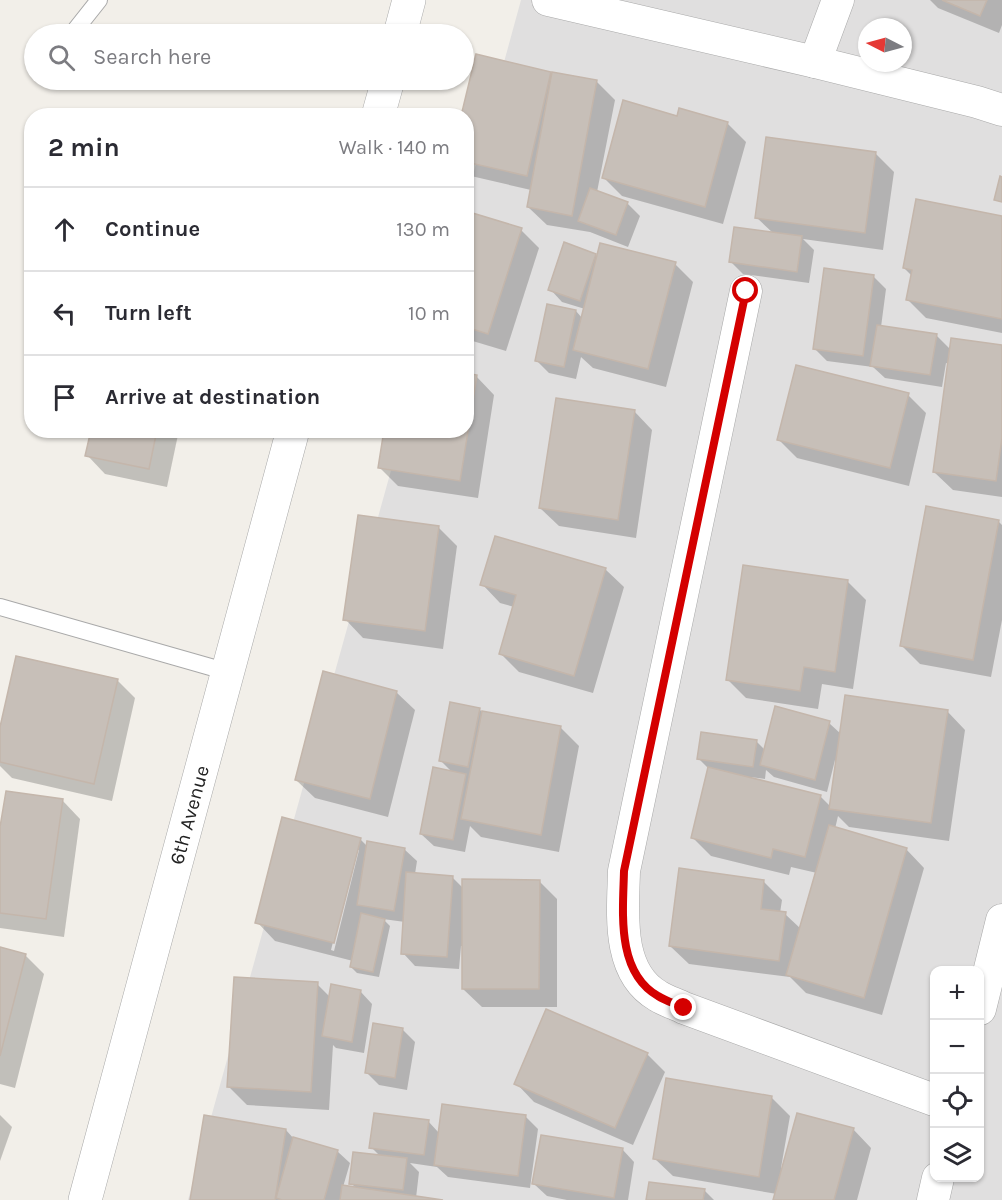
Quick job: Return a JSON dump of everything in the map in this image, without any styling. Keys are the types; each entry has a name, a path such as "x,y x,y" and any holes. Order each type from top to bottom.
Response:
{"street":[{"path":"403,24 409,0"},
{"path":"548,0 815,62 1002,110"},
{"path":"815,62 838,0"},
{"path":"380,108 385,90"},
{"path":"746,291 624,871 623,911 627,951 638,978 657,996 930,1099"},
{"name":"6th Avenue","path":"85,1200 291,438"},
{"path":"984,994 1002,920"},
{"path":"933,1200 937,1182"}],"lane":[{"path":"80,24 99,0"},
{"path":"0,607 228,672"}],"shaded area":[{"path":"521,0 1002,0 1002,1200 188,1200 400,438 474,438 474,171"}],"building":[{"path":"942,0 987,0 980,16"},
{"path":"476,54 551,72 527,176 474,164 474,108 463,108 467,90 474,90"},
{"path":"552,72 597,80 572,216 527,207"},
{"path":"623,100 677,116 679,108 728,122 705,207 602,178"},
{"path":"766,137 876,152 865,233 755,218"},
{"path":"1000,176 1002,177 1002,202 994,200"},
{"path":"590,188 628,202 616,235 578,221"},
{"path":"916,199 1002,216 1002,319 906,300 912,270 903,268"},
{"path":"474,213 522,228 488,334 474,330"},
{"path":"734,227 802,236 797,272 729,262"},
{"path":"564,242 596,254 580,301 548,290"},
{"path":"600,243 676,262 648,369 573,350"},
{"path":"824,268 874,275 863,356 813,349"},
{"path":"547,304 576,310 564,367 535,361"},
{"path":"877,325 937,334 930,375 870,366"},
{"path":"951,338 1002,345 1002,438 996,481 933,472"},
{"path":"796,365 909,393 890,468 777,440"},
{"path":"474,374 477,375 474,394"},
{"path":"556,398 635,410 618,520 539,508"},
{"path":"89,438 155,438 149,469 85,456"},
{"path":"383,438 467,438 460,481 378,468"},
{"path":"926,506 999,520 973,660 900,646"},
{"path":"358,515 439,526 425,631 343,620"},
{"path":"495,536 606,568 574,676 499,654 516,595 480,585"},
{"path":"743,565 848,580 835,672 804,667 800,691 726,680"},
{"path":"16,656 118,679 94,784 0,762 0,727"},
{"path":"323,671 397,691 370,799 295,780"},
{"path":"845,695 948,710 931,823 829,809"},
{"path":"450,702 480,708 468,767 439,761"},
{"path":"775,706 830,721 815,780 760,765"},
{"path":"482,711 561,726 541,835 461,819"},
{"path":"701,732 757,740 753,767 697,759"},
{"path":"433,767 466,774 453,840 420,834"},
{"path":"708,767 821,795 805,857 773,849 771,858 691,838"},
{"path":"6,791 63,799 46,919 0,913 0,827"},
{"path":"282,817 361,838 334,943 255,923"},
{"path":"829,825 907,848 864,998 786,975"},
{"path":"367,841 405,848 394,911 357,905"},
{"path":"679,868 764,880 761,909 786,912 779,961 669,946"},
{"path":"406,872 453,876 447,957 401,954"},
{"path":"462,879 540,880 539,989 462,989"},
{"path":"361,913 385,919 373,972 350,967"},
{"path":"0,947 26,954 0,1056"},
{"path":"234,977 318,982 311,1092 227,1087"},
{"path":"331,984 361,990 352,1042 322,1036"},
{"path":"546,1009 648,1053 615,1128 514,1084"},
{"path":"373,1023 403,1028 395,1078 365,1073"},
{"path":"666,1078 772,1096 759,1177 653,1159"},
{"path":"442,1104 526,1115 518,1176 434,1165"},
{"path":"374,1113 429,1120 424,1155 369,1148"},
{"path":"797,1113 854,1128 834,1200 773,1200"},
{"path":"204,1115 286,1129 275,1200 190,1200"},
{"path":"541,1135 623,1148 614,1198 532,1184"},
{"path":"293,1137 338,1150 324,1200 276,1198"},
{"path":"353,1152 407,1158 403,1190 349,1184"},
{"path":"649,1182 705,1189 703,1200 646,1200"},
{"path":"342,1185 443,1200 340,1200"}],"route":[{"path":"684,1008 657,996 638,978 627,951 623,911 624,871 746,291"}]}
